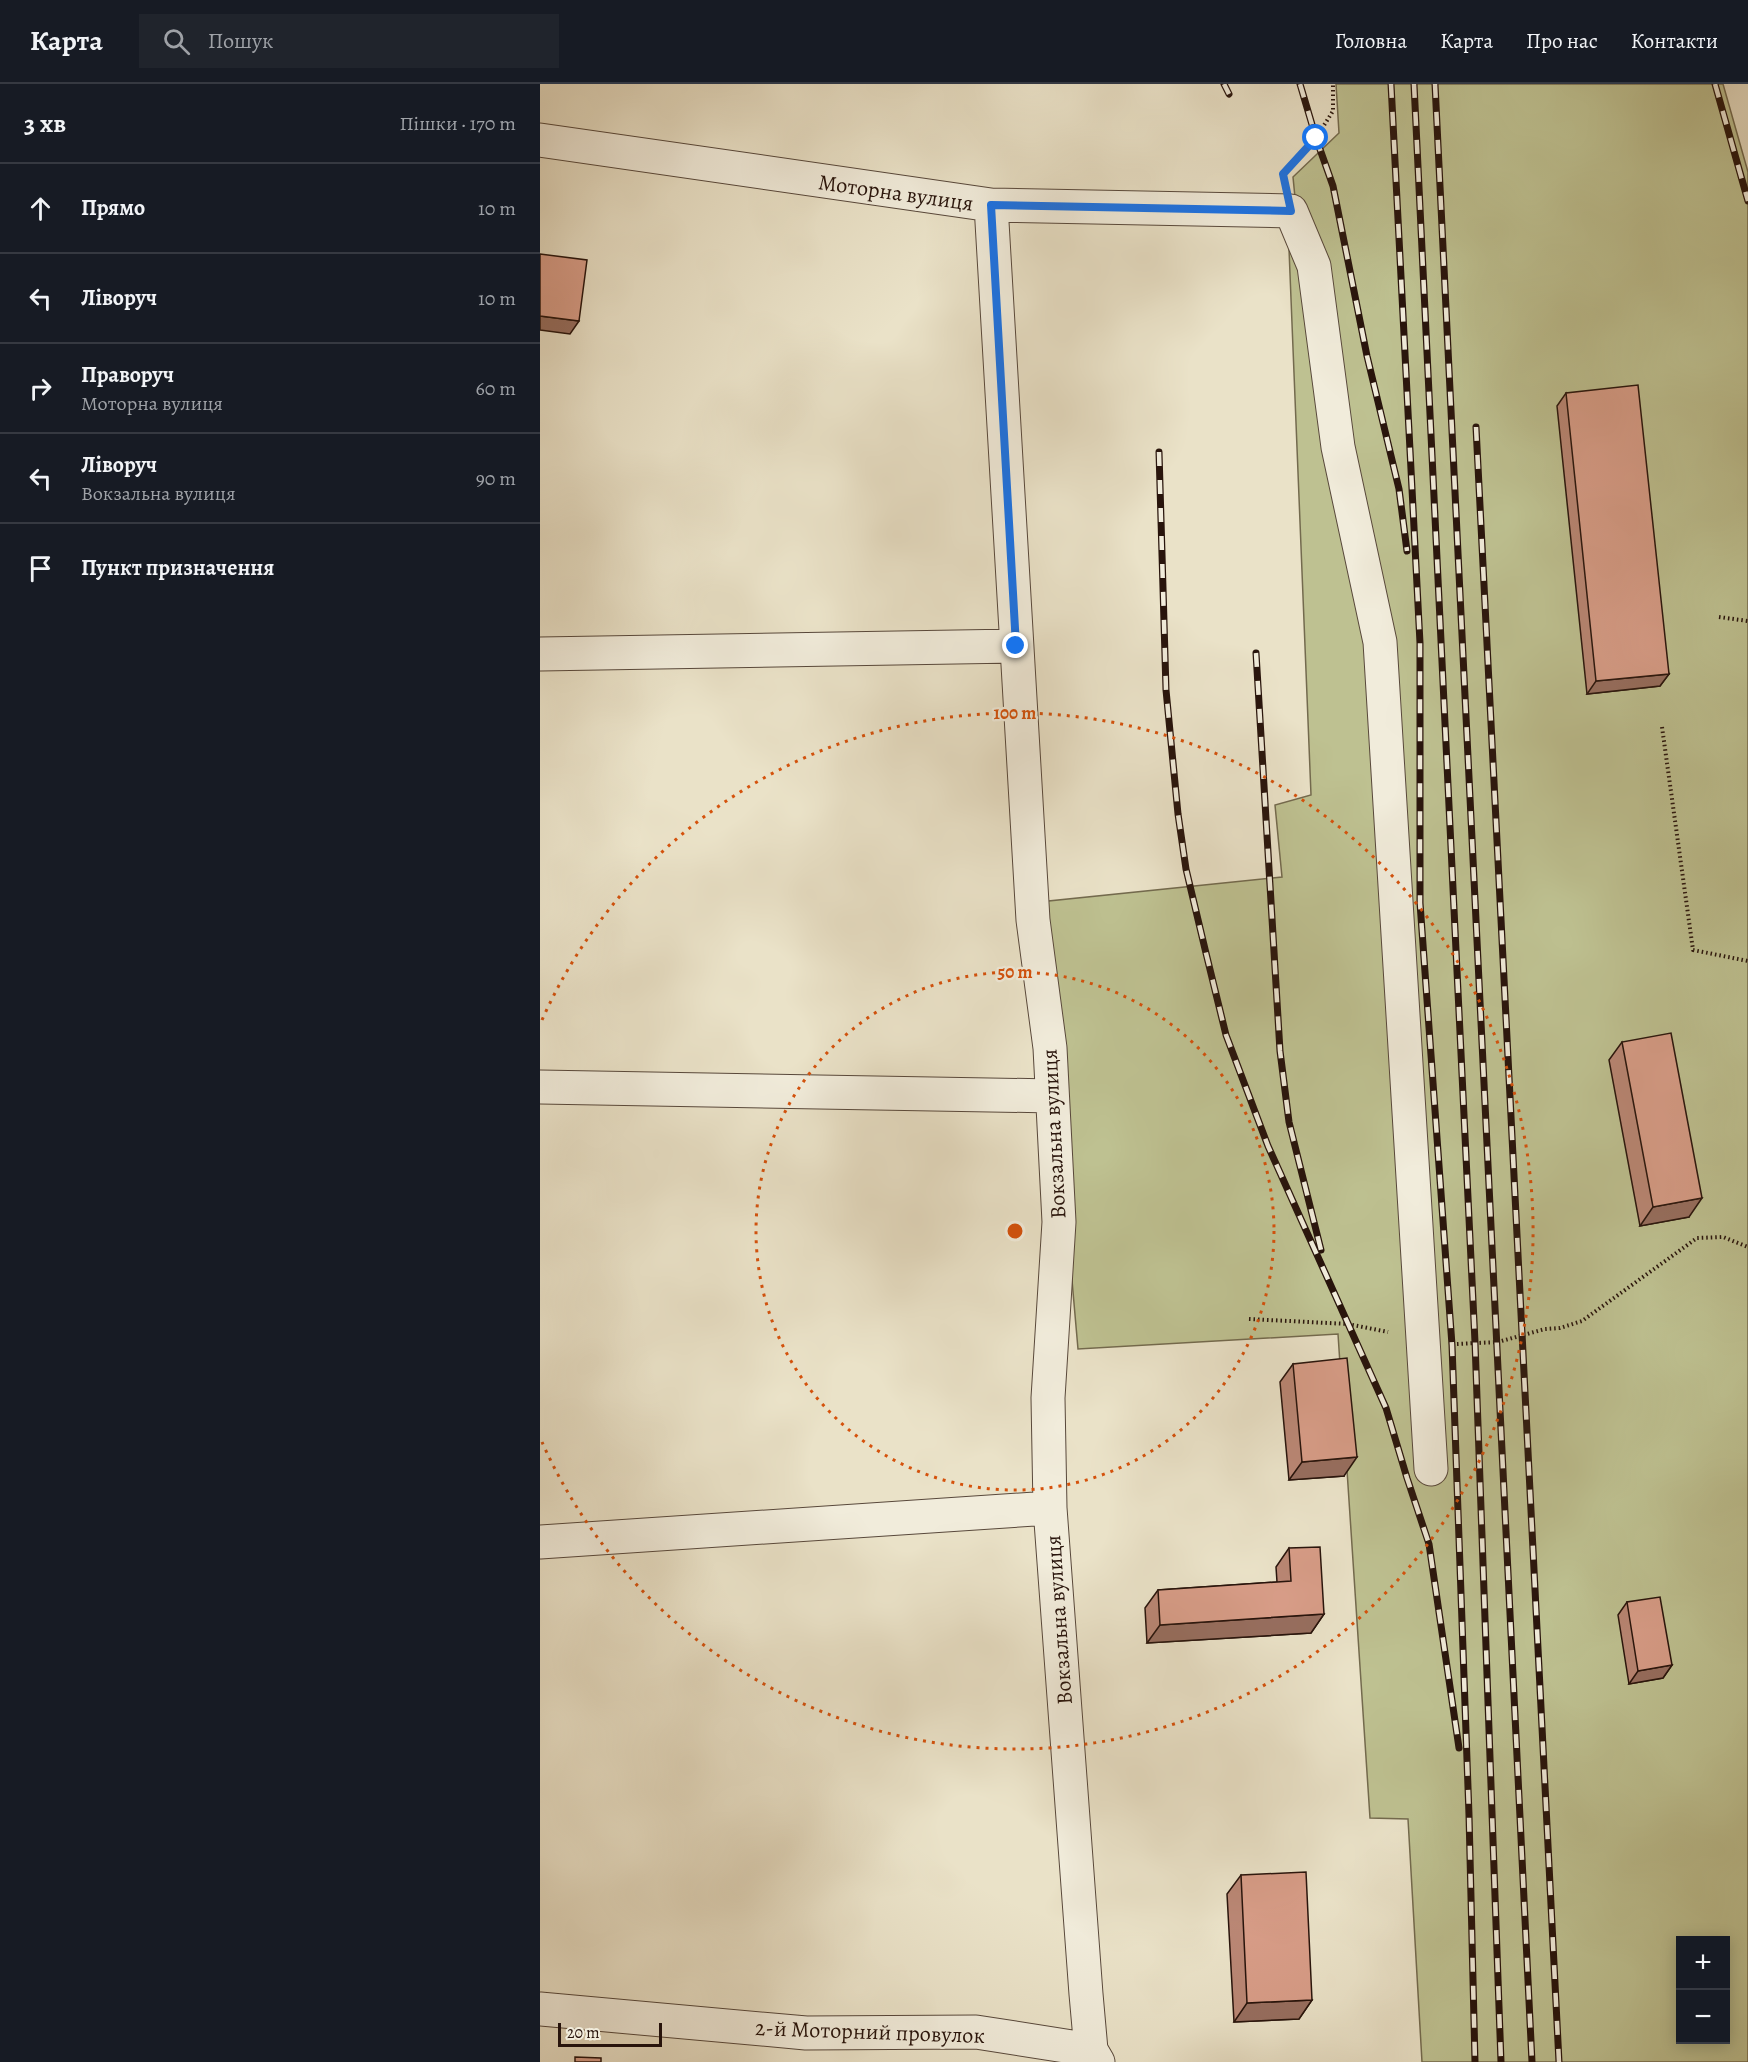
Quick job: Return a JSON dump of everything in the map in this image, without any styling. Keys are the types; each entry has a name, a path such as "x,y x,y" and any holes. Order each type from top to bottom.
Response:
{"street":[{"name":"Моторна вулиця","path":"540,140 991,205 1291,211"},
{"name":"Вокзальна вулиця","path":"991,205 1033,920 1050,1048 1059,1222 1048,1398 1050,1508 1095,2056"},
{"path":"1291,211 1314,266 1338,447 1380,642 1431,1469"},
{"path":"540,654 1016,646"},
{"path":"540,1087 1052,1096"},
{"path":"540,1542 1050,1508"},
{"name":"2-й Моторний провулок","path":"540,2009 806,2032 976,2032 1095,2056"}],"path":[{"path":"1291,211 1283,174 1316,138 1333,111 1333,84"},
{"path":"1719,617 1748,621"},
{"path":"1662,728 1693,950 1748,961"},
{"path":"1249,1319 1348,1324 1398,1334 1422,1334 1452,1345 1498,1342 1582,1321 1697,1238 1723,1236 1748,1247"}],"green space":[{"path":"1336,84 1723,84 1748,172 1748,2062 1422,2062 1408,1819 1370,1818 1338,1334 1078,1349 1039,902 1282,877 1275,805 1311,795 1289,249 1299,238 1293,177 1339,133"}],"building":[{"path":"540,254 587,260 579,321 540,316"},
{"path":"1638,385 1669,674 1596,681 1566,393"},
{"path":"1671,1033 1702,1198 1653,1207 1622,1042"},
{"path":"1347,1358 1357,1457 1302,1462 1293,1364"},
{"path":"1320,1547 1324,1614 1160,1625 1158,1590 1291,1581 1289,1548"},
{"path":"1660,1597 1672,1665 1638,1671 1627,1602"},
{"path":"1306,1872 1312,2000 1247,2003 1241,1875"},
{"path":"575,2057 601,2058 601,2062 575,2062"}],"railway":[{"path":"1224,84 1229,94"},
{"path":"1300,84 1333,186 1367,356 1399,489 1407,551"},
{"path":"1391,84 1420,643 1420,903 1452,1345 1469,1815 1475,2062"},
{"path":"1414,84 1475,1342 1501,2062"},
{"path":"1435,84 1532,2062"},
{"path":"1715,84 1748,201"},
{"path":"1476,427 1559,2062"},
{"path":"1159,452 1166,690 1178,814 1186,869 1226,1035 1268,1146 1386,1408 1429,1544 1459,1748"},
{"path":"1256,653 1280,1051 1289,1122 1321,1250"}],"route":[{"path":"1016,646 991,205 1291,211 1283,174 1316,138"}]}
